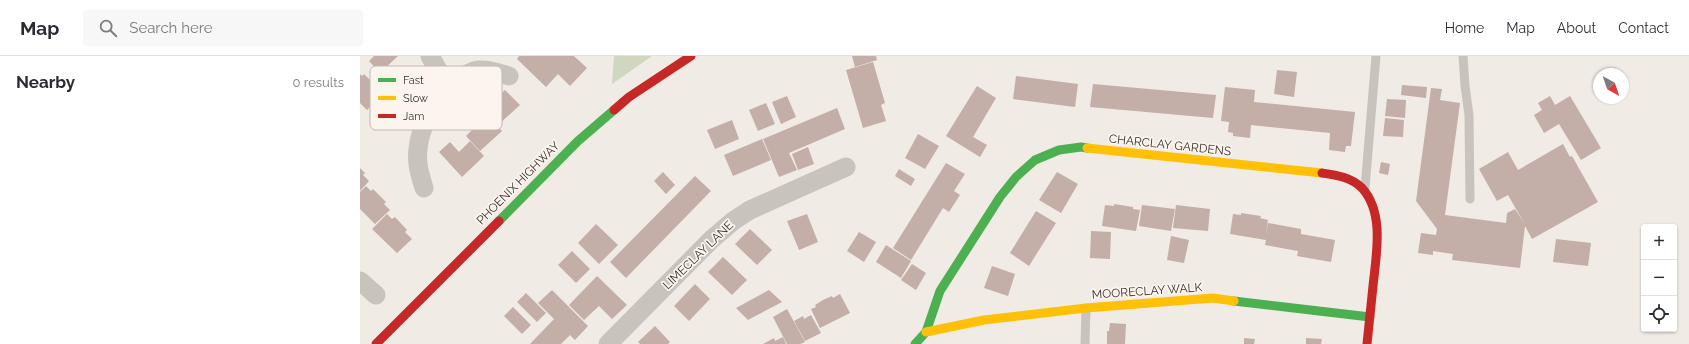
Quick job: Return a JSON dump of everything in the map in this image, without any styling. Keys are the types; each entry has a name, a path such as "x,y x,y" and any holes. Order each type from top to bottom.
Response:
{"street":[{"path":"430,56 436,66"},
{"name":"PHOENIX HIGHWAY","path":"376,344 578,141 629,97 691,56"},
{"path":"502,74 509,76"},
{"path":"423,130 418,149 417,165 424,188"},
{"name":"CHARCLAY GARDENS","path":"915,344 926,332 940,291 1000,197 1016,177 1035,160 1059,150 1081,147 1336,175 1352,180 1364,191 1373,207 1376,220 1377,245 1367,344"},
{"name":"LIMECLAY LANE","path":"608,344 712,239 733,221 750,210 846,167"},
{"path":"360,281 376,295"},
{"name":"MOORECLAY WALK","path":"926,332 984,320 1086,308 1213,298 1370,317"}],"lane":[{"path":"1364,191 1376,56"},
{"path":"1463,56 1470,115 1470,198"},
{"path":"1085,344 1086,308"}],"green space":[{"path":"614,56 652,56 612,84"}],"building":[{"path":"374,56 398,56 387,66 374,66 369,61"},
{"path":"519,56 574,56 587,68 570,86 558,74 546,87 517,59"},
{"path":"852,56 876,56 877,60 855,67"},
{"path":"873,62 885,103 881,105 886,121 863,128 846,70"},
{"path":"1277,70 1297,72 1294,97 1274,94"},
{"path":"360,74 362,76 364,74 370,80 370,107 367,110 360,103"},
{"path":"1016,76 1078,84 1075,107 1013,99"},
{"path":"1093,84 1216,95 1213,118 1090,107"},
{"path":"1402,85 1427,87 1426,98 1401,95"},
{"path":"977,86 996,98 973,137 987,145 980,157 946,136"},
{"path":"1225,87 1255,90 1254,102 1355,112 1351,146 1346,146 1345,152 1329,150 1330,133 1251,125 1250,138 1233,136 1233,133 1228,132 1229,122 1221,121"},
{"path":"1431,88 1442,89 1440,100 1460,103 1445,215 1506,223 1507,213 1515,209 1524,223 1508,195 1497,201 1479,169 1508,152 1518,170 1563,144 1570,157 1572,156 1598,202 1532,239 1525,226 1520,268 1452,260 1453,254 1433,251 1433,255 1418,253 1421,233 1436,235 1437,229 1416,201"},
{"path":"505,90 520,105 502,121 502,93"},
{"path":"787,96 796,117 781,124 772,102"},
{"path":"1550,96 1555,105 1570,96 1601,148 1581,160 1559,124 1544,133 1534,115 1542,110 1538,103"},
{"path":"1387,99 1406,100 1405,118 1385,116"},
{"path":"766,103 775,124 758,131 749,110"},
{"path":"837,108 845,129 789,153 797,170 779,177 763,139"},
{"path":"1385,118 1404,120 1403,137 1383,136"},
{"path":"732,120 739,139 715,149 707,130"},
{"path":"472,130 502,131 480,151 466,136"},
{"path":"918,134 939,146 925,169 905,158"},
{"path":"762,139 771,160 733,176 724,155"},
{"path":"470,141 484,156 462,177 439,152 450,142 459,152"},
{"path":"808,147 814,164 798,170 792,154"},
{"path":"1381,162 1390,164 1388,175 1379,173"},
{"path":"946,163 965,174 954,191 960,195 949,212 943,208 911,260 893,248"},
{"path":"360,168 365,173 363,175 369,181 360,191"},
{"path":"899,169 915,179 911,186 895,176"},
{"path":"663,172 675,185 666,194 654,181"},
{"path":"1057,172 1078,184 1061,213 1039,200"},
{"path":"695,176 711,191 626,278 610,262"},
{"path":"366,186 371,191 373,189 386,202 384,204 390,210 375,224 360,209 360,192"},
{"path":"1114,204 1133,207 1133,209 1140,210 1136,231 1102,226 1105,205 1114,206"},
{"path":"1142,205 1175,209 1171,231 1139,226"},
{"path":"1176,205 1210,209 1208,231 1173,228"},
{"path":"1036,211 1056,223 1029,266 1010,253"},
{"path":"1241,213 1261,216 1260,218 1268,220 1266,234 1268,223 1301,229 1301,234 1335,240 1331,262 1297,256 1298,251 1265,245 1266,240 1230,234 1233,214 1241,215"},
{"path":"387,214 392,219 395,217 407,230 405,232 412,239 397,253 372,229"},
{"path":"807,214 818,242 799,250 787,221"},
{"path":"596,224 618,245 599,264 578,243"},
{"path":"750,229 772,250 757,265 735,244"},
{"path":"1091,231 1111,232 1110,259 1090,258"},
{"path":"859,232 876,242 864,262 847,251"},
{"path":"1171,236 1189,240 1184,263 1167,260"},
{"path":"1556,239 1591,243 1588,266 1553,262"},
{"path":"886,245 911,261 901,278 876,262"},
{"path":"572,251 590,269 576,283 558,265"},
{"path":"723,257 747,280 732,295 708,272"},
{"path":"912,264 926,273 916,290 901,280"},
{"path":"992,266 1015,274 1008,296 984,288"},
{"path":"597,276 627,305 612,319 599,306 584,320 569,305"},
{"path":"695,284 710,299 689,321 674,306"},
{"path":"552,290 588,326 575,340 570,335 561,344 530,344 554,319 538,303"},
{"path":"769,290 782,302 748,320 736,308"},
{"path":"526,293 546,313 537,322 517,302"},
{"path":"840,294 850,313 820,328 811,309 816,307 815,305 823,300 832,296 833,298"},
{"path":"513,307 531,325 522,334 504,316"},
{"path":"787,309 805,342 800,344 787,344 773,317"},
{"path":"811,315 821,333 805,341 794,321 803,316 804,319"},
{"path":"1110,323 1126,324 1125,344 1107,344 1107,331 1109,331"},
{"path":"655,326 670,342 668,344 640,344 638,342"},
{"path":"783,337 786,344 763,344 774,338 775,341"},
{"path":"1244,338 1255,339 1254,344 1244,344"},
{"path":"1306,338 1322,339 1321,344 1306,344"}],"traffic: fast":[{"path":"499,221 578,141 614,110"},
{"path":"915,344 926,332 940,291 1000,197 1016,177 1035,160 1059,150 1081,147 1087,148"},
{"path":"1234,301 1370,317"}],"traffic: slow":[{"path":"1087,148 1322,173"},
{"path":"926,332 984,320 1086,308 1213,298 1234,301"}],"traffic: jam":[{"path":"614,110 629,97 691,56"},
{"path":"1322,173 1343,177 1358,184 1369,198 1374,210 1377,248 1367,344"},
{"path":"376,344 499,221"}]}
